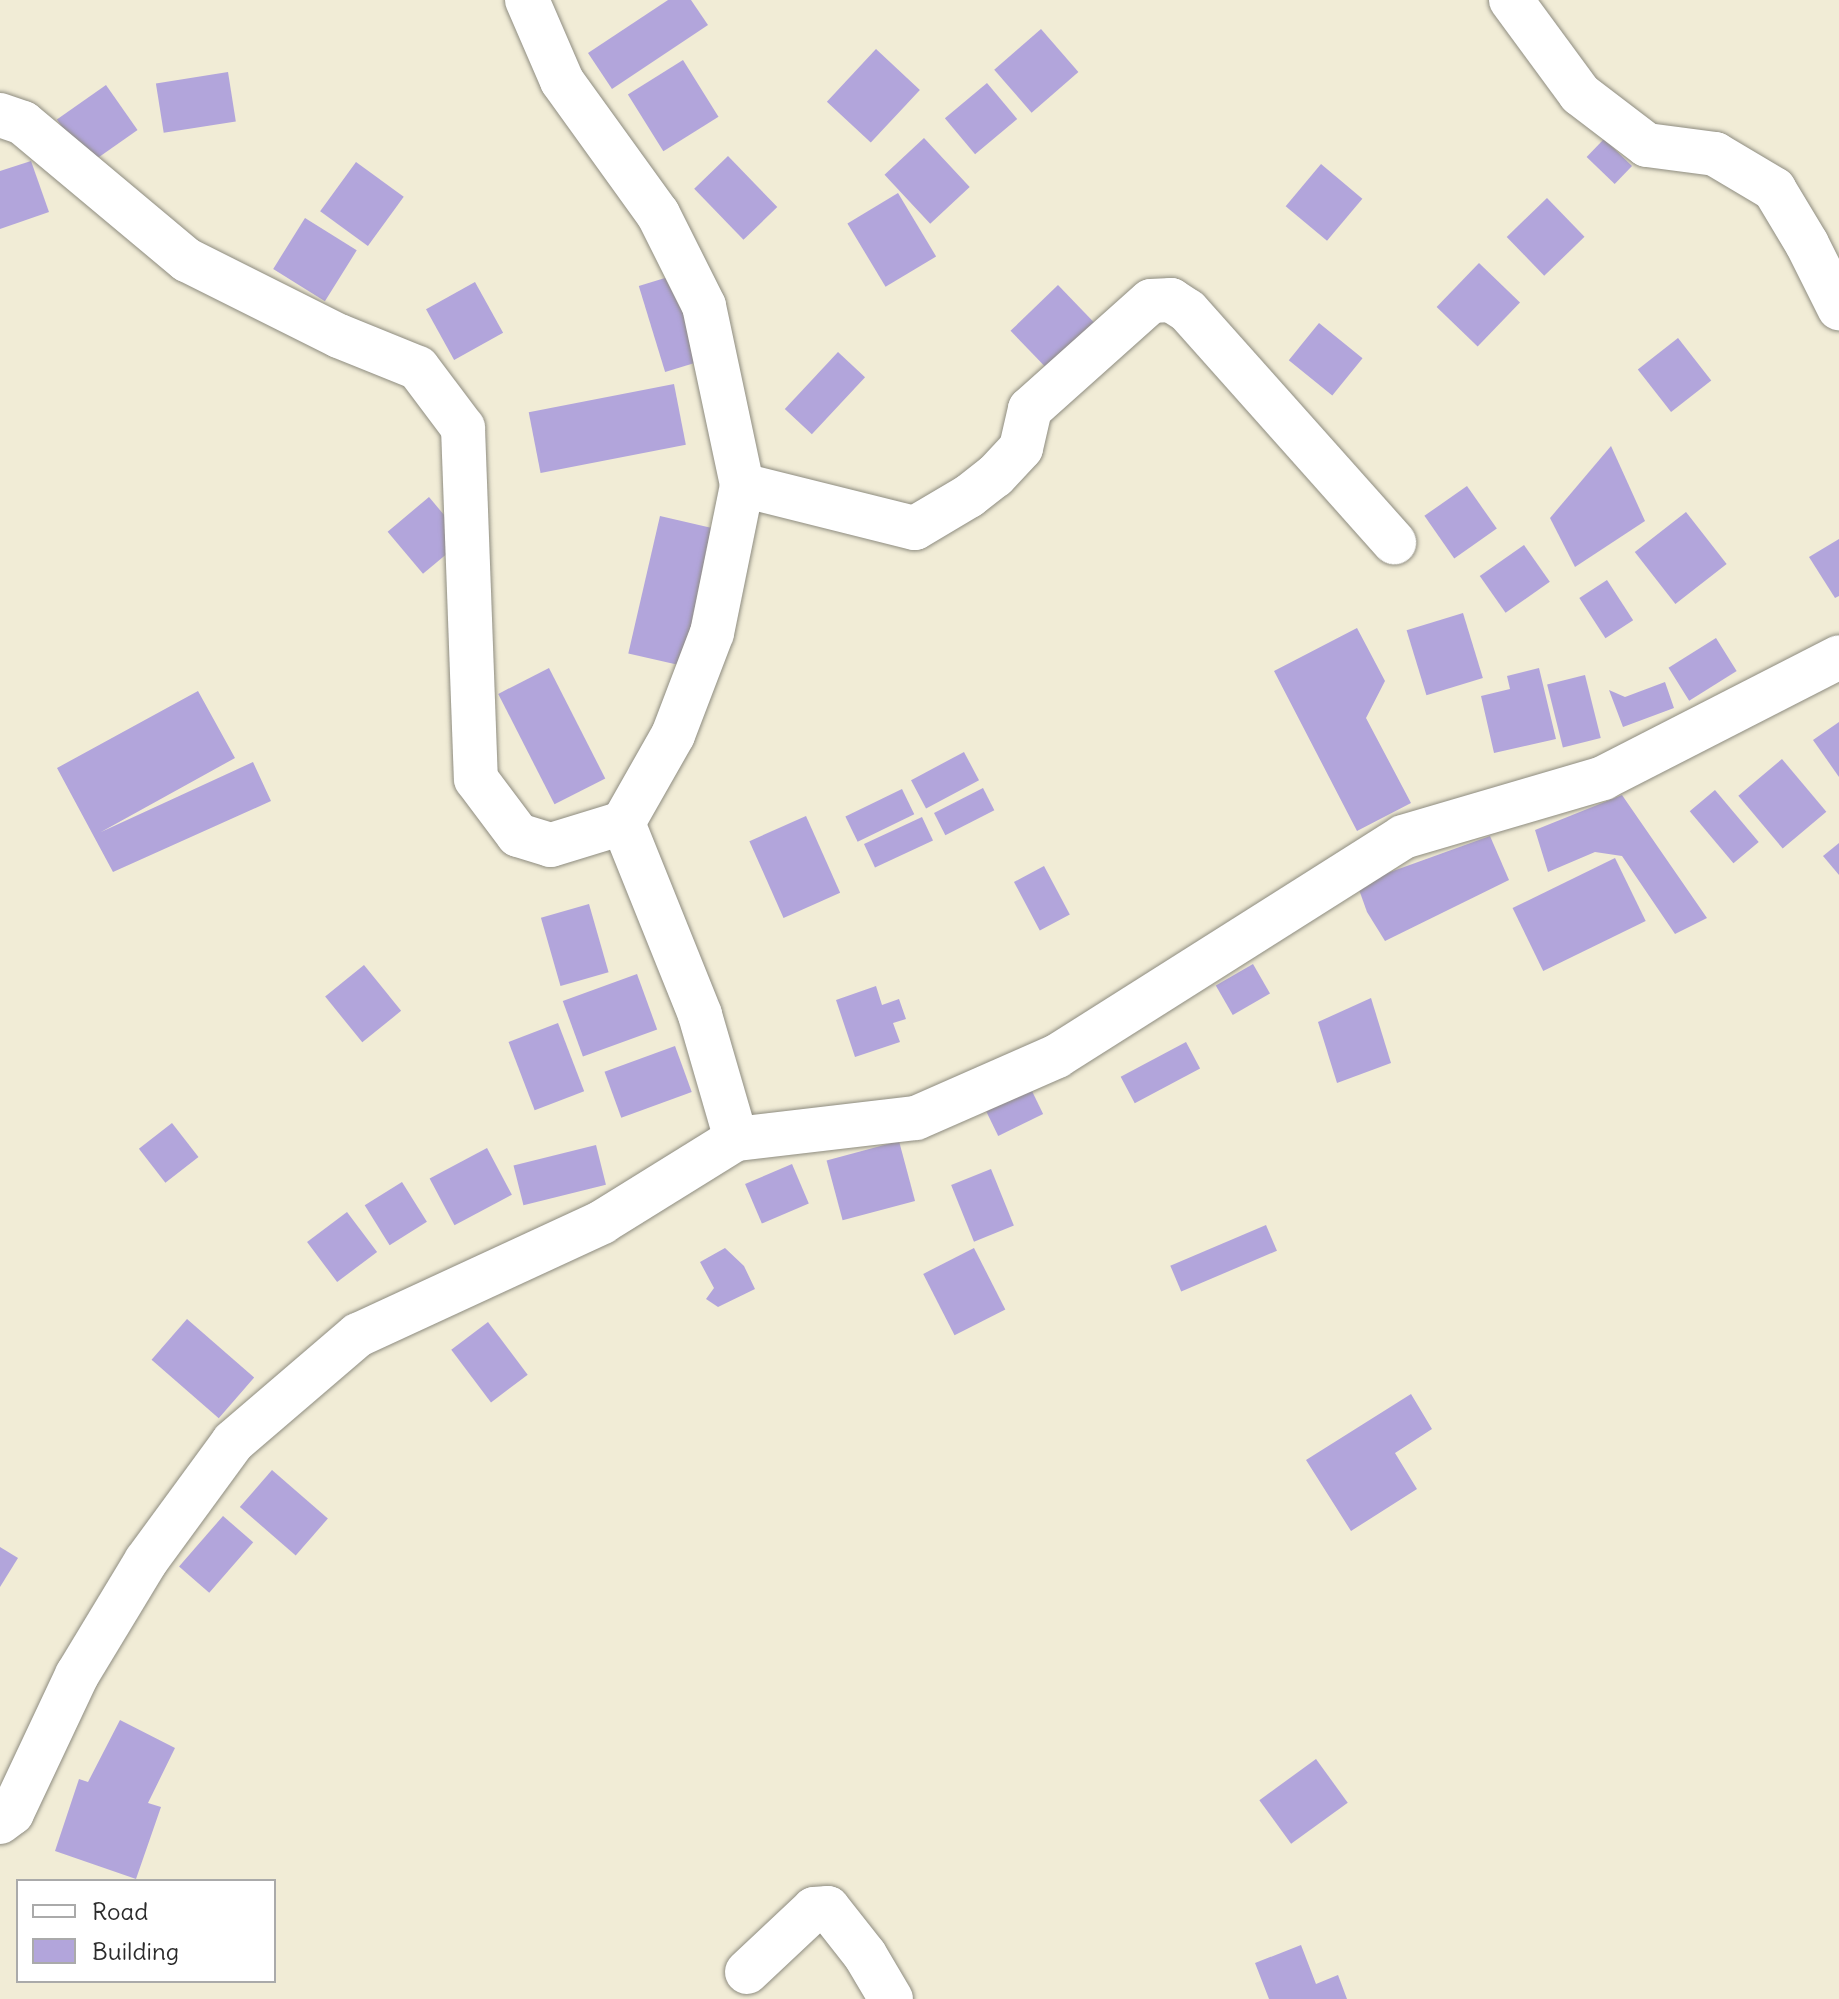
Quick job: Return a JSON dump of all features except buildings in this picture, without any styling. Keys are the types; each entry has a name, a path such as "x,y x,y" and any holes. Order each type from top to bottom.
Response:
{"street":[{"path":"0,115 23,123 187,260 339,336 418,368 463,428 476,779 518,835 551,845 623,823 673,735 712,633 742,485 704,306 658,214 562,81 527,0"},
{"path":"1511,0 1580,94 1647,145 1715,154 1774,189 1807,244 1839,308"},
{"path":"742,485 915,528 969,496 995,476 1021,448 1030,409 1151,301 1171,300 1188,311 1394,542"},
{"path":"0,1822 12,1813 77,1675 146,1561 233,1442 358,1335 602,1222 736,1139 916,1118 1057,1056 1403,837 1603,778 1839,657"},
{"path":"623,823 700,1015 736,1139"},
{"path":"747,1972 814,1909 828,1908 865,1955 891,1999"}]}
